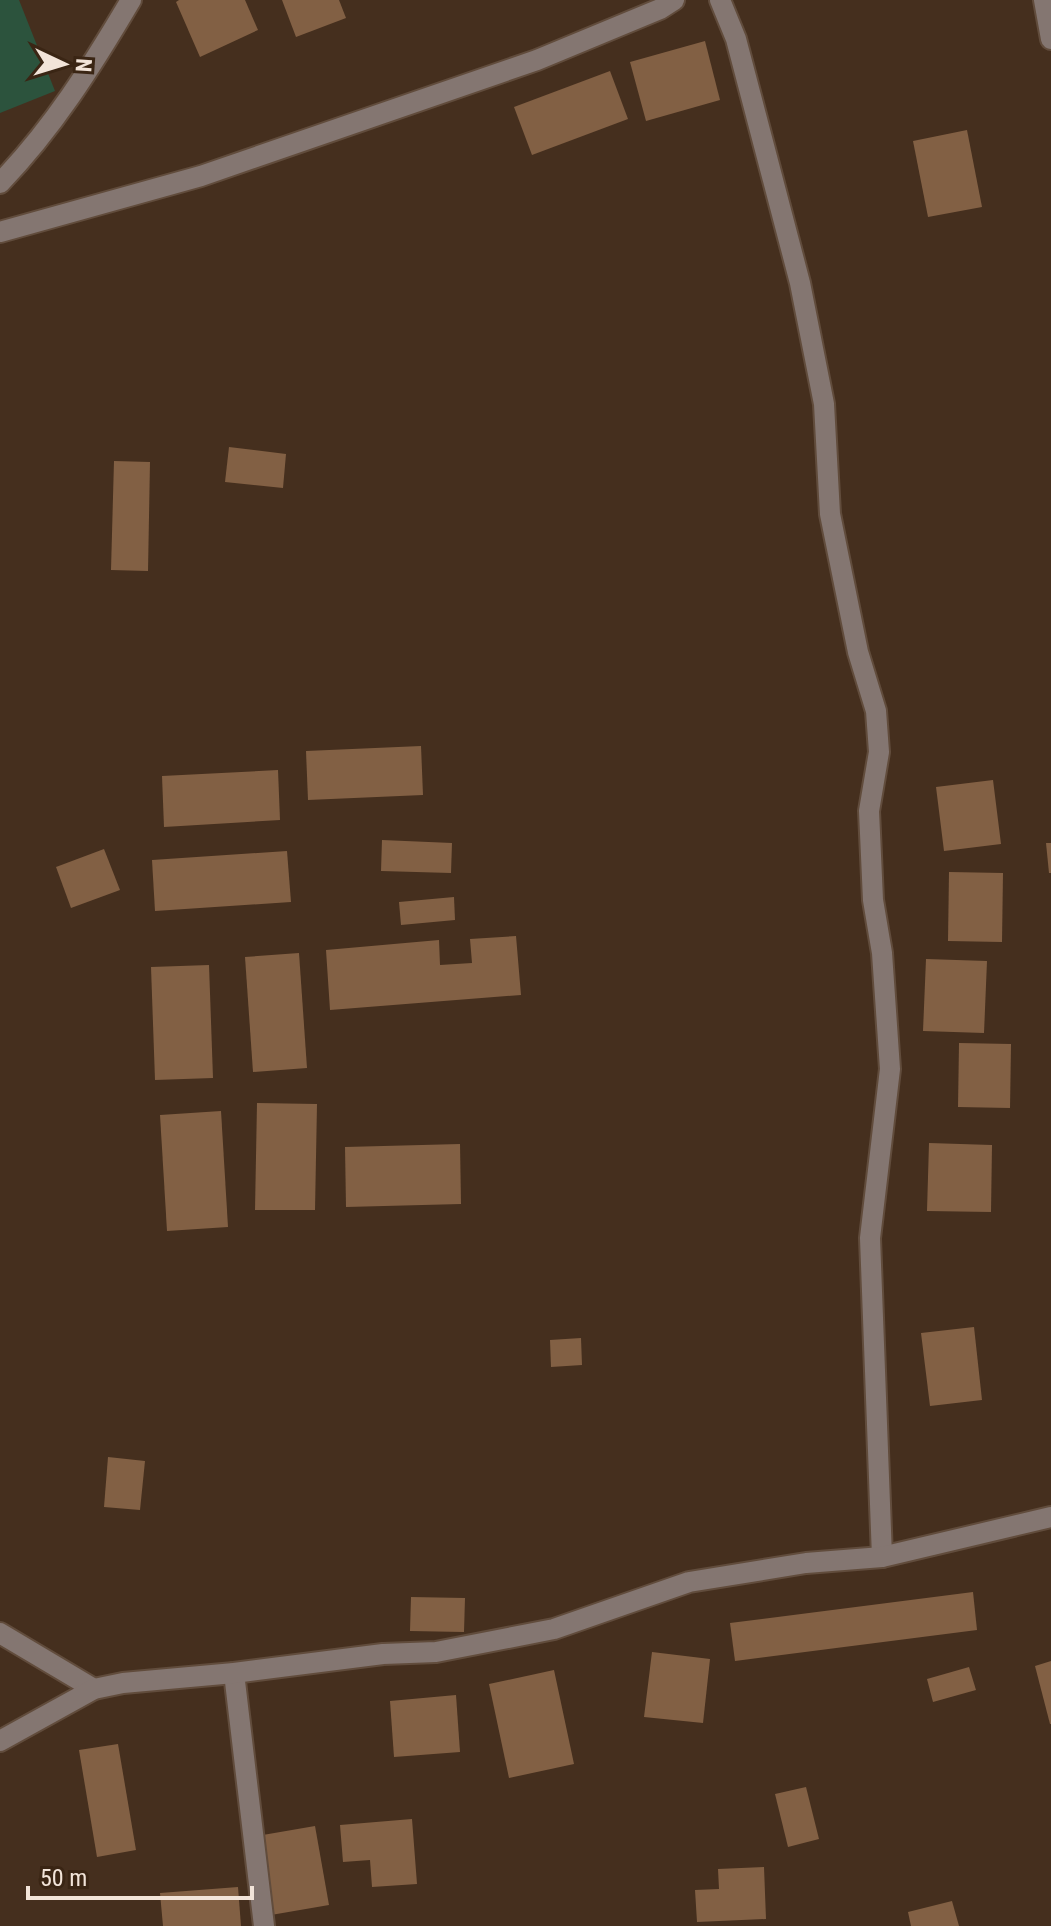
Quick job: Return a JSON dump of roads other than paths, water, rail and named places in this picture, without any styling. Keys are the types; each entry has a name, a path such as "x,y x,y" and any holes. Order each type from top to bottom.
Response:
{"street":[{"path":"0,183 34,149 89,71 131,0"},
{"path":"720,0 736,39 800,283 824,404 830,514 858,652 876,711 879,752 869,811 873,900 882,953 890,1069 870,1238 882,1557"},
{"path":"1044,0 1051,39"},
{"path":"0,232 201,176 537,60 661,3"},
{"path":"0,1741 94,1689 139,1681 234,1673 383,1654 436,1652 554,1629 689,1582 806,1563 882,1557 1051,1517"},
{"path":"0,1633 94,1689"},
{"path":"234,1673 264,1926"}]}
